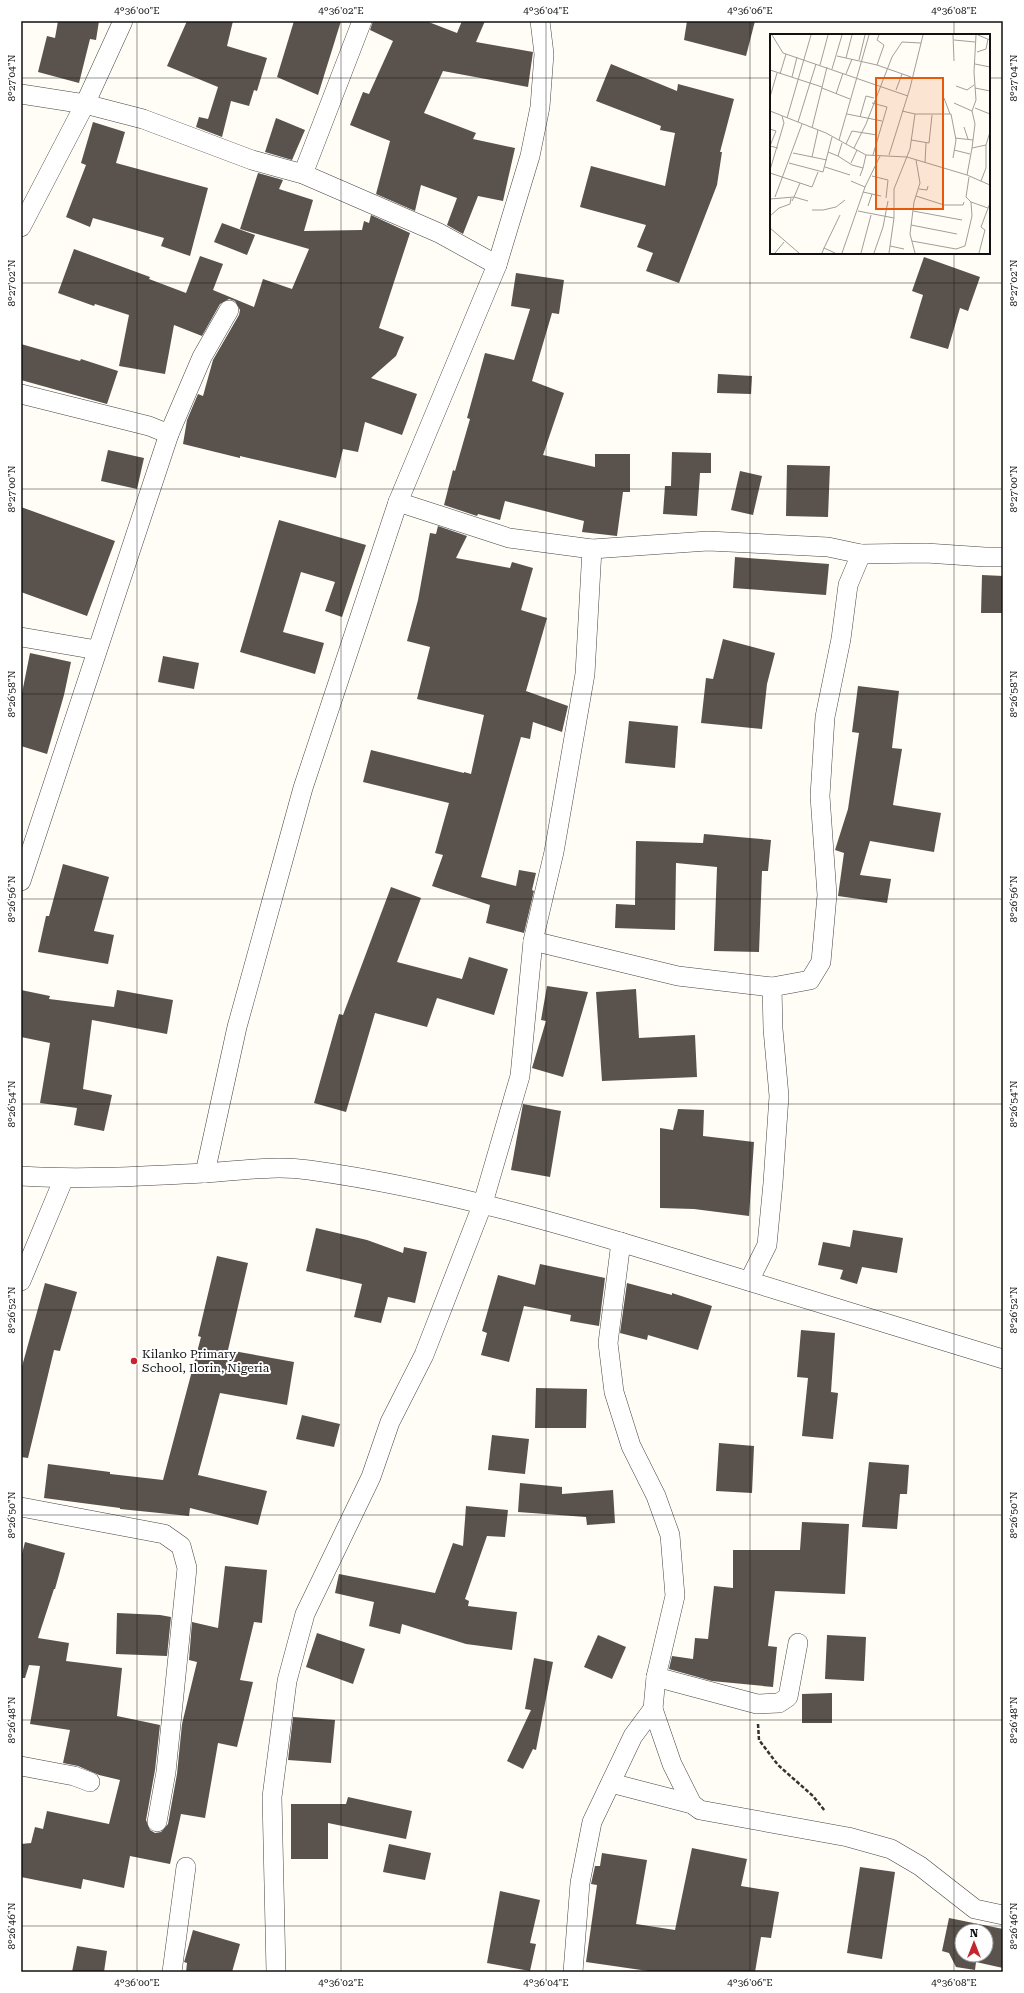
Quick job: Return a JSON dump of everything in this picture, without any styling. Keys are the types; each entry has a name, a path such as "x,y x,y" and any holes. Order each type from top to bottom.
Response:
{"street":[{"path":"21,227 85,104 123,21"},
{"path":"303,174 362,21"},
{"path":"205,1172 237,1027 303,788 398,502 497,265 530,156 540,107 544,54 540,21"},
{"path":"21,94 85,104 143,119 252,160 303,174 439,233 497,265"},
{"path":"22,874 169,434 202,357 229,310"},
{"path":"21,394 149,426 169,434"},
{"path":"398,502 509,538 592,549 708,541 828,547 861,554 926,553 1003,557"},
{"path":"276,1972 272,1797 286,1681 305,1614 371,1477 390,1422 424,1355 483,1203 520,1076 533,941 554,852 585,674 592,549"},
{"path":"533,941 678,976 772,987 810,980 821,962 827,895 820,796 825,717 841,639 848,585 861,554"},
{"path":"21,637 97,650"},
{"path":"749,1281 767,1245 773,1183 779,1096 773,1029 772,987"},
{"path":"21,1176 64,1178 205,1172 258,1167 306,1170 388,1182 483,1203 574,1227 1003,1359"},
{"path":"21,1281 64,1178"},
{"path":"621,1242 608,1343 614,1392 631,1446 656,1496 670,1535 673,1558 675,1596 656,1677 653,1709 672,1764 692,1804"},
{"path":"21,1507 164,1534 181,1546 187,1568 166,1772 157,1822"},
{"path":"656,1677 757,1704 779,1703 788,1697 798,1642"},
{"path":"574,1972 580,1883 592,1822 633,1736 653,1709"},
{"path":"21,1766 74,1776 90,1782"},
{"path":"611,1783 692,1804 700,1810 848,1837 891,1849 920,1866 975,1909 1003,1915"},
{"path":"172,1972 186,1867"}],"path":[{"path":"757,1704 759,1740 778,1765 813,1796 848,1837"}],"building":[{"path":"58,21 99,21 96,40 90,39 79,83 38,72 47,36 55,38"},
{"path":"187,21 233,21 227,46 267,58 257,91 254,90 249,106 231,101 222,137 196,127 199,117 208,119 218,87 167,66"},
{"path":"294,21 341,21 318,95 277,77"},
{"path":"373,21 426,21 457,33 462,21 485,21 476,42 533,52 528,87 443,71 424,113 476,133 473,139 515,148 503,201 478,196 463,234 447,225 457,198 421,185 415,211 376,194 390,141 350,125 363,92 369,94 393,41 370,30"},
{"path":"687,21 755,21 746,56 684,40"},
{"path":"611,64 677,91 678,84 734,99 720,152 722,152 717,185 679,283 646,271 653,253 637,247 646,225 580,207 591,166 665,186 675,133 660,130 661,126 596,101"},
{"path":"276,118 305,130 292,160 265,152"},
{"path":"93,122 125,132 116,163 208,188 190,256 161,246 164,238 93,218 90,227 66,217 86,165 81,163"},
{"path":"258,173 283,180 279,189 313,200 304,231 362,230 364,221 369,223 371,215 410,233 379,328 404,337 396,356 371,378 417,394 402,435 365,422 358,452 343,449 336,478 240,456 240,458 183,444 187,420 198,394 203,396 213,360 239,315 240,310 235,301 229,299 220,304 202,336 174,325 165,374 119,366 129,315 95,304 94,306 58,293 74,249 150,277 149,279 186,293 200,256 223,264 213,290 254,307 263,279 292,289 309,249 240,229"},
{"path":"222,223 255,235 247,255 214,242"},
{"path":"924,257 980,277 968,311 960,308 948,349 910,338 923,295 912,291"},
{"path":"516,273 564,280 559,314 552,313 532,381 564,393 543,455 595,467 595,454 630,454 630,492 623,492 617,536 582,532 584,521 505,501 500,520 478,514 477,516 444,505 453,470 455,471 470,419 467,418 485,353 514,360 530,309 511,306"},
{"path":"21,344 80,361 81,359 118,371 107,404 21,380"},
{"path":"718,374 752,376 751,394 717,393"},
{"path":"108,450 144,458 137,489 101,481"},
{"path":"672,452 711,453 711,473 700,473 697,516 663,514 665,486 671,486"},
{"path":"787,465 830,466 828,517 786,516"},
{"path":"740,471 762,476 753,515 731,510"},
{"path":"21,507 115,541 87,616 21,592"},
{"path":"279,520 366,545 342,617 325,611 335,582 301,572 283,632 324,643 315,674 240,652"},
{"path":"438,526 467,536 456,558 510,568 512,562 533,568 521,610 547,618 526,691 568,706 562,732 533,722 530,739 521,737 481,877 516,886 519,870 536,873 532,890 534,891 524,933 486,923 490,905 432,886 443,855 435,853 449,803 363,782 371,750 471,774 484,715 417,699 430,647 407,641 418,600 430,533 436,534"},
{"path":"735,557 829,564 826,595 733,588"},
{"path":"982,575 1003,576 1003,613 981,613"},
{"path":"723,639 775,653 767,684 762,729 701,723 706,678 713,679"},
{"path":"30,653 71,662 64,695 47,754 21,746 21,698"},
{"path":"163,656 199,663 194,689 158,682"},
{"path":"858,686 899,691 892,748 902,749 893,805 941,813 934,852 870,841 860,875 891,879 887,903 838,896 844,853 835,850 848,809 859,733 852,732"},
{"path":"629,721 678,726 675,768 625,763"},
{"path":"704,834 771,840 768,871 762,871 759,952 714,951 717,867 676,863 675,930 615,928 616,904 635,905 636,841 703,843"},
{"path":"63,864 109,877 94,931 114,935 108,964 38,952 46,916 49,916"},
{"path":"391,887 421,898 397,962 462,979 469,957 508,969 494,1015 437,998 427,1027 375,1013 346,1112 314,1103 339,1014 343,1015"},
{"path":"547,986 588,992 563,1077 532,1068 546,1021 541,1020"},
{"path":"636,989 639,1038 695,1035 697,1077 602,1081 596,992"},
{"path":"21,990 50,996 49,999 114,1007 117,990 173,1000 167,1034 92,1020 83,1089 112,1095 104,1131 74,1125 77,1108 40,1103 50,1043 21,1037"},
{"path":"523,1104 561,1111 550,1177 511,1170"},
{"path":"678,1109 704,1110 703,1136 754,1142 749,1216 694,1209 660,1208 660,1128 673,1130"},
{"path":"316,1228 367,1240 403,1253 404,1247 427,1252 415,1303 388,1297 381,1323 354,1317 362,1284 306,1271"},
{"path":"853,1230 903,1238 897,1273 862,1267 857,1284 840,1279 843,1270 818,1265 823,1242 850,1247"},
{"path":"217,1256 248,1263 228,1350 294,1362 287,1405 220,1393 198,1475 267,1491 258,1525 190,1508 189,1516 120,1509 44,1498 48,1464 110,1472 110,1474 163,1480 201,1337 198,1336"},
{"path":"540,1264 605,1278 599,1326 570,1321 571,1315 524,1306 509,1362 481,1355 487,1333 482,1331 498,1275 535,1285"},
{"path":"45,1283 77,1292 60,1351 54,1350 28,1458 21,1457 21,1370"},
{"path":"627,1283 672,1295 672,1293 712,1306 698,1350 648,1335 647,1340 620,1333"},
{"path":"801,1330 835,1333 831,1392 838,1393 833,1439 802,1436 808,1378 797,1377"},
{"path":"536,1388 587,1389 586,1428 535,1428"},
{"path":"302,1415 340,1424 334,1447 296,1439"},
{"path":"492,1435 529,1439 525,1474 488,1470"},
{"path":"719,1443 754,1446 752,1493 716,1491"},
{"path":"869,1462 909,1465 907,1494 900,1494 897,1529 862,1527"},
{"path":"520,1483 562,1487 562,1494 613,1490 615,1523 587,1525 586,1517 518,1512"},
{"path":"466,1506 508,1510 505,1537 487,1536 465,1599 469,1601 468,1606 517,1612 512,1650 466,1644 402,1624 400,1634 369,1626 374,1602 335,1593 339,1574 435,1593 453,1543 463,1546"},
{"path":"802,1522 849,1524 845,1594 775,1591 768,1646 777,1647 773,1687 712,1681 669,1669 672,1656 693,1659 695,1638 708,1639 714,1586 733,1588 733,1550 800,1550"},
{"path":"25,1542 65,1553 55,1589 38,1638 69,1643 66,1661 122,1668 117,1716 160,1725 155,1770 146,1820 150,1830 155,1833 161,1832 168,1824 177,1774 182,1724 197,1662 189,1660 192,1622 218,1628 225,1566 267,1570 262,1623 254,1622 240,1680 253,1682 237,1747 218,1743 205,1818 181,1814 170,1864 130,1856 124,1888 83,1879 81,1889 21,1877 21,1844 31,1843 35,1827 43,1829 47,1811 109,1824 120,1780 99,1775 78,1766 63,1763 70,1730 30,1724 40,1666 29,1665 25,1678 21,1678 21,1558"},
{"path":"117,1613 171,1617 167,1656 116,1654"},
{"path":"317,1633 365,1649 353,1684 306,1667"},
{"path":"598,1635 626,1647 612,1679 584,1667"},
{"path":"827,1635 866,1637 864,1681 825,1679"},
{"path":"534,1658 553,1662 536,1750 533,1749 523,1769 507,1761 531,1710 525,1709"},
{"path":"832,1693 832,1723 802,1723 802,1694"},
{"path":"293,1717 335,1720 331,1763 288,1760"},
{"path":"348,1797 412,1811 406,1839 328,1823 328,1859 291,1859 291,1804 346,1804"},
{"path":"389,1844 431,1853 425,1880 383,1872"},
{"path":"692,1848 747,1859 741,1886 779,1892 771,1938 761,1937 755,1972 655,1972 586,1962 597,1885 591,1884 595,1866 600,1866 602,1853 647,1860 636,1924 675,1930"},
{"path":"860,1867 895,1872 882,1959 847,1953"},
{"path":"500,1891 540,1900 530,1943 536,1944 530,1971 487,1963"},
{"path":"949,1918 974,1923 954,1923 954,1963 949,1953 942,1951"},
{"path":"994,1927 1003,1929 1003,1968 980,1963 994,1963"},
{"path":"193,1930 240,1944 232,1972 186,1972 187,1963 184,1962"},
{"path":"77,1946 107,1951 104,1972 72,1972"},
{"path":"954,1963 976,1963 975,1970 956,1967"}],"place":[{"name":"Kilanko Primary School, Ilorin, Nigeria","path":"134,1361"}]}
